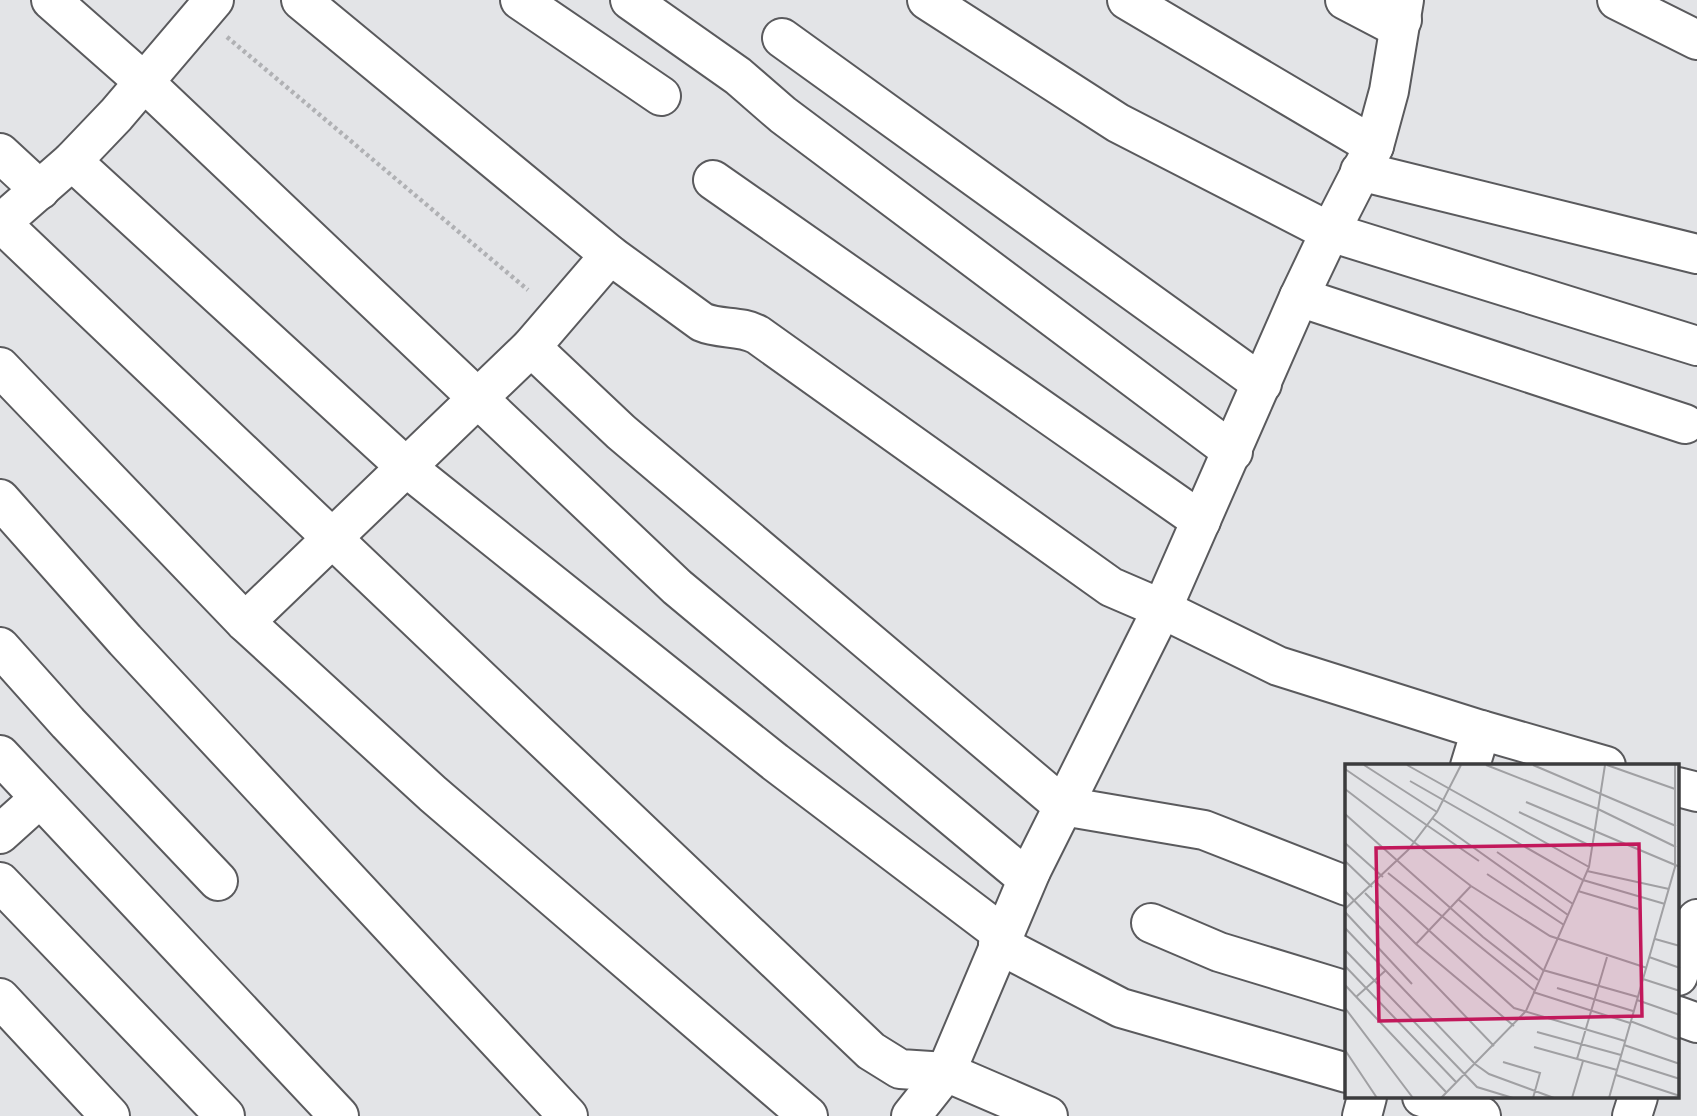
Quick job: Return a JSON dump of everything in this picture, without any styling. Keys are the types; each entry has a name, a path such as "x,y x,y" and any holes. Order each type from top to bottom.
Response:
{"street":[{"path":"51,0 144,82 677,587 1025,877 1031,871"},
{"path":"300,0 610,255 702,322 711,326 749,330 758,335 1111,587 1278,666 1599,764"},
{"path":"520,0 661,96"},
{"path":"630,0 738,76 783,115 1233,452"},
{"path":"927,0 1118,123 1330,232 1697,346"},
{"path":"1127,0 1367,159 1697,254"},
{"path":"1345,0 1389,23 1403,10"},
{"path":"1617,0 1697,40"},
{"path":"208,8 72,161 1,224 871,1051 900,1069 946,1072 1048,1116"},
{"path":"911,1116 946,1072 1031,871 1162,609 1299,297 1367,159 1390,91 1403,10"},
{"path":"782,38 1262,384"},
{"path":"0,153 40,190"},
{"path":"72,161 406,467 1000,939 1121,1008 1345,1072"},
{"path":"713,180 1201,521"},
{"path":"245,622 531,347 610,255"},
{"path":"1299,297 1685,424"},
{"path":"531,347 621,432 1063,806 1204,830 1345,885"},
{"path":"0,367 245,622 433,794 808,1116"},
{"path":"0,499 124,640 568,1116"},
{"path":"0,647 218,881"},
{"path":"1470,764 1481,730"},
{"path":"0,755 339,1116"},
{"path":"1680,788 1697,792"},
{"path":"0,834 40,798"},
{"path":"0,881 225,1116"},
{"path":"1680,970 1697,919"},
{"path":"1151,923 1219,952 1345,990"},
{"path":"0,998 110,1116"},
{"path":"1680,1017 1697,1023"},
{"path":"1362,1116 1367,1098"},
{"path":"1425,1098 1481,1116"},
{"path":"1632,1116 1638,1098"}],"path":[{"path":"208,8 528,290"}]}
